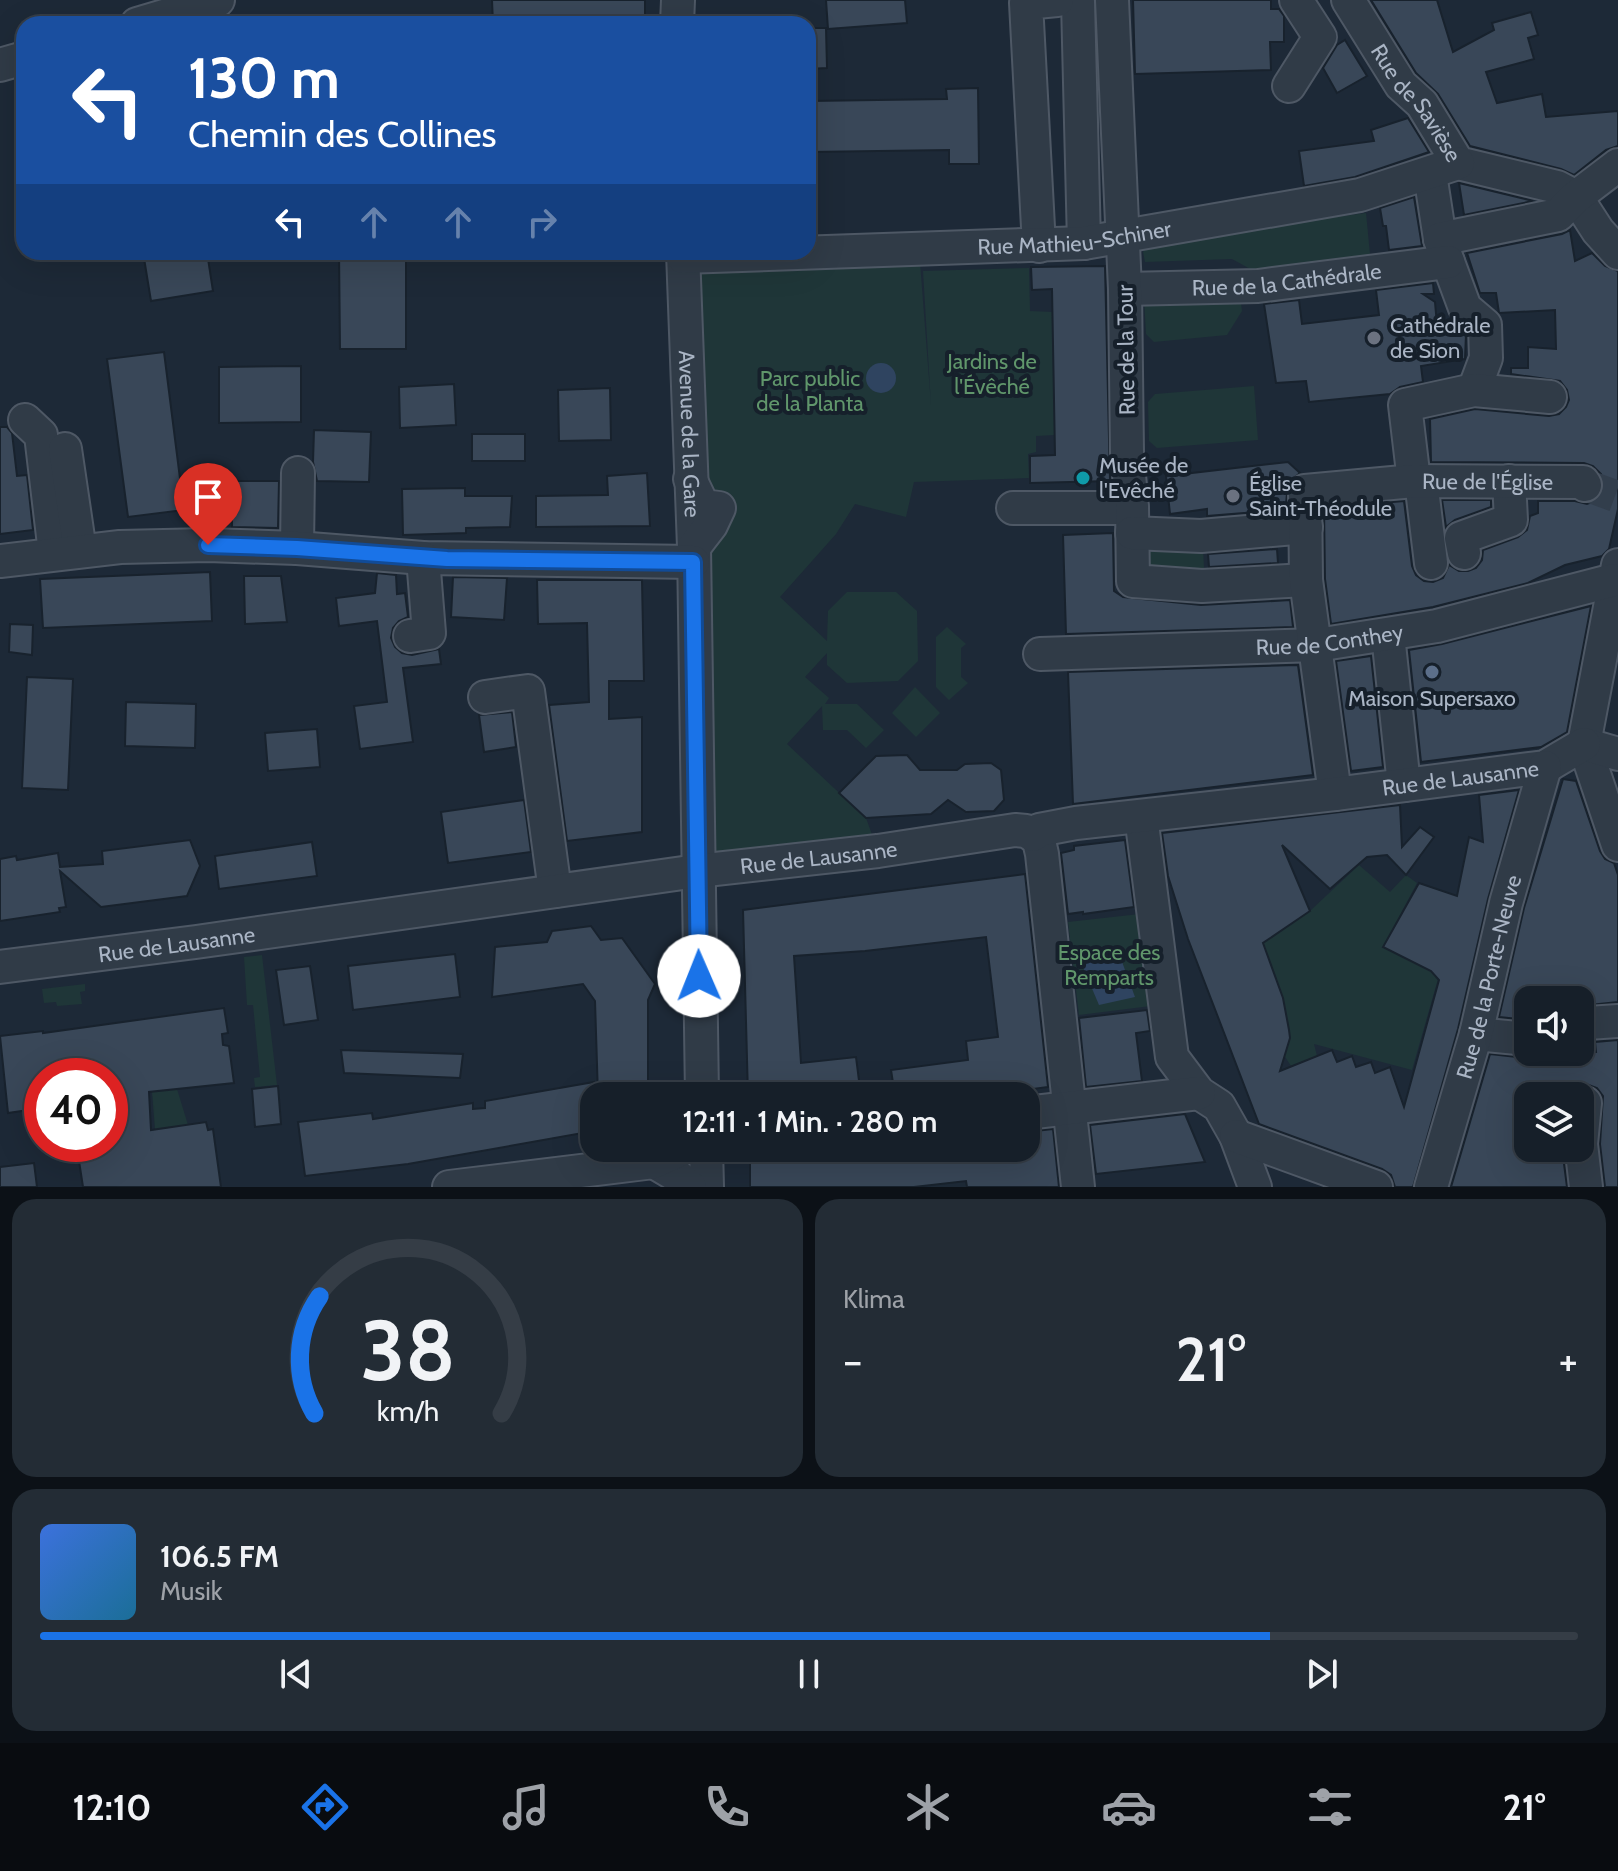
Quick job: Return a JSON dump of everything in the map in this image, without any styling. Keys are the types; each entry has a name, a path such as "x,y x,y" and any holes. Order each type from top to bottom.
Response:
{"street":[{"path":"163,16 215,0"},
{"path":"1039,246 1026,3 1057,0"},
{"path":"1072,0 1078,2 1084,243"},
{"name":"Rue de la Tour","path":"1112,0 1125,289 1127,453 1133,581 1202,586 1306,580"},
{"path":"1296,0 1320,37"},
{"path":"1289,86 1320,37 1351,6"},
{"name":"Rue de Savièse","path":"1351,6 1401,85 1422,104 1444,168 1557,187 1576,197"},
{"name":"Rue de la Cathédrale","path":"1125,289 1258,286 1444,251 1558,215 1618,165"},
{"path":"1444,168 1444,251 1465,308 1485,325 1486,358 1474,390"},
{"name":"Rue Mathieu-Schiner","path":"816,251 1084,243 1360,195 1444,168"},
{"path":"1576,197 1598,231 1618,253"},
{"name":"Avenue de la Gare","path":"683,260 694,554 702,1082"},
{"path":"1335,794 1306,580 1305,491 1417,481 1405,405 1474,390 1550,397"},
{"path":"25,420 41,435 67,552"},
{"path":"65,449 67,552"},
{"path":"297,548 298,473"},
{"name":"Rue de l'Église","path":"1431,563 1417,481 1583,482 1585,485"},
{"path":"1464,553 1461,538 1511,520 1509,481"},
{"path":"1013,508 1132,520 1201,536 1306,527"},
{"path":"0,561 67,552 208,545 423,558 694,554"},
{"path":"410,636 429,633 423,558"},
{"path":"1616,572 1610,651 1584,744 1618,845"},
{"name":"Rue de Conthey","path":"1040,654 1317,645 1388,635 1437,626 1616,572"},
{"path":"1388,635 1404,785"},
{"path":"485,697 528,691 555,891"},
{"path":"1584,744 1618,754"},
{"name":"Rue de Lausanne","path":"0,967 697,871 878,851 1037,825 1335,794 1545,767 1584,744"},
{"name":"Rue de la Porte-Neuve","path":"1431,1187 1476,1034 1506,903 1545,767"},
{"path":"1141,816 1172,1057 1199,1093 1219,1106 1236,1136 1255,1187"},
{"path":"1037,825 1078,1187"},
{"path":"1594,1023 1618,1021"},
{"path":"1476,1034 1514,1038"},
{"path":"1040,1111 1199,1093"},
{"path":"1236,1136 1376,1187"},
{"path":"449,1187 654,1162 690,1187"},
{"path":"706,1162 707,1187"},
{"path":"1583,1162 1586,1187"}],"green space":[{"path":"1366,213 1371,264 1263,276 1232,259 1145,262 1143,252 1149,242"},
{"name":"Parc public de la Planta","path":"919,249 931,405 923,271 1029,268 1030,311 1053,312 1055,435 1036,436 1036,452 1028,454 1029,478 914,482 906,517 855,504 836,534 780,597 827,641 828,611 847,592 896,592 917,611 918,661 898,681 847,683 827,665 827,653 805,677 829,698 825,704 857,704 884,730 866,748 847,730 823,730 822,706 787,744 866,818 878,851 697,871 683,260 816,260 816,252"},
{"path":"1240,295 1242,311 1227,335 1154,342 1146,334 1144,298"},
{"path":"1254,386 1258,440 1157,448 1149,441 1148,402 1155,394"},
{"path":"1147,544 1203,547 1204,568 1199,572 1146,574"},
{"path":"947,627 966,644 961,648 961,677 968,683 949,700 936,687 936,637"},
{"path":"915,687 940,713 916,737 892,713"},
{"path":"1359,865 1390,892 1406,875 1417,883 1383,947 1431,971 1438,979 1412,1070 1314,1044 1317,1056 1291,1066 1282,1052 1283,998 1262,944 1310,911"},
{"name":"Espace des Remparts","path":"1140,914 1151,1006 1079,1015 1068,922"},
{"path":"262,955 277,1085 255,1087 254,1078 260,1077 253,1005 247,1005 244,957"},
{"path":"85,984 85,991 80,992 82,1004 57,1006 56,1002 44,1003 42,989"},
{"path":"177,1089 188,1125 155,1130 152,1092"}],"water":[{"path":"881,363 892,367 896,378 892,389 881,393 870,389 866,378 870,367"},
{"path":"1118,951 1135,997 1099,1005 1082,965"}],"building":[{"path":"492,0 645,0 645,16 493,16"},
{"path":"826,0 905,0 907,23 828,29"},
{"path":"1133,0 1271,0 1271,9 1279,9 1284,16 1284,42 1270,42 1271,70 1135,74"},
{"path":"1371,0 1437,0 1453,52 1494,30 1492,23 1531,12 1538,35 1528,38 1534,59 1486,72 1497,103 1542,94 1546,117 1618,111 1618,146 1606,150 1574,175 1470,146 1438,94 1416,73"},
{"path":"816,28 826,28 827,68 816,69"},
{"path":"1345,40 1367,76 1337,93 1323,68 1337,45"},
{"path":"978,88 979,164 949,164 949,150 816,152 816,101 947,99 946,89"},
{"path":"1408,118 1429,152 1355,177 1304,186 1299,151 1374,141 1371,130"},
{"path":"1459,183 1533,201 1464,215"},
{"path":"1414,197 1422,246 1389,250 1380,208"},
{"path":"1570,230 1575,261 1592,253 1605,266 1618,271 1618,509 1609,549 1602,556 1565,565 1528,583 1433,607 1331,624 1325,579 1324,508 1404,501 1412,566 1416,575 1424,581 1433,582 1443,578 1449,565 1459,571 1476,568 1482,560 1483,550 1518,537 1527,530 1530,516 1538,513 1538,501 1587,504 1602,494 1604,485 1601,474 1584,463 1431,462 1430,419 1475,409 1549,416 1559,414 1566,407 1569,400 1567,390 1560,381 1511,374 1511,368 1528,368 1528,347 1556,349 1555,310 1499,313 1496,293 1480,293 1467,253"},
{"path":"144,260 208,260 213,291 151,301"},
{"path":"339,260 406,260 406,349 340,349"},
{"path":"1105,266 1110,481 1030,483 1030,456 1055,455 1052,289 1032,290 1031,267"},
{"name":"Cathédrale de Sion","path":"1433,283 1434,294 1423,294 1435,302 1437,325 1454,324 1466,334 1465,359 1421,366 1423,382 1400,387 1390,394 1309,402 1306,381 1276,383 1264,304 1299,300 1302,324 1379,315 1376,290"},
{"path":"164,352 184,510 128,517 107,359"},
{"path":"301,366 301,422 219,423 219,367"},
{"path":"454,384 456,425 400,428 399,387"},
{"path":"610,388 611,440 559,441 558,390"},
{"path":"0,427 7,427 12,433 17,476 27,475 33,530 0,534"},
{"path":"314,430 371,432 369,482 317,481 313,462"},
{"path":"472,434 525,434 525,461 472,461"},
{"name":"Église Saint-Théodule","path":"1288,462 1300,473 1288,483 1286,504 1282,504 1282,510 1207,516 1207,509 1170,514 1166,476"},
{"path":"647,473 650,526 536,527 536,496 608,495 607,476"},
{"path":"232,481 279,481 278,528 232,527"},
{"path":"465,488 465,496 512,496 510,527 466,528 466,533 403,535 402,489"},
{"path":"1442,500 1491,500 1491,507 1455,520 1446,527"},
{"path":"1113,533 1114,591 1123,597 1201,605 1290,600 1293,627 1066,634 1063,535"},
{"path":"1277,549 1278,563 1209,567 1208,554"},
{"path":"210,572 212,621 43,628 40,579"},
{"path":"377,573 396,575 397,594 405,593 408,617 393,628 391,638 395,647 402,653 412,655 439,649 441,664 403,668 413,742 360,749 354,706 387,702 377,621 339,626 336,598 375,593"},
{"path":"244,576 281,576 287,622 245,624"},
{"path":"453,577 507,578 504,620 451,617"},
{"path":"537,580 642,580 644,681 609,681 609,719 642,717 642,832 567,841 549,705 589,702 587,623 538,624"},
{"path":"1591,606 1567,732 1541,747 1421,762 1409,650"},
{"path":"10,624 33,625 32,655 9,652"},
{"path":"1371,656 1383,767 1351,771 1336,661"},
{"path":"1298,665 1313,775 1073,804 1068,672"},
{"path":"27,677 73,679 68,790 22,788"},
{"path":"126,702 196,704 195,748 125,746"},
{"path":"512,712 516,747 484,752 479,715"},
{"path":"317,729 320,767 268,771 265,733"},
{"path":"907,755 920,770 957,770 965,764 991,763 1001,770 1004,800 994,811 966,812 948,800 931,814 866,818 839,793 876,756"},
{"path":"1563,779 1576,781 1600,851 1605,859 1614,863 1618,875 1618,1002 1594,1005 1594,986 1514,986 1514,1019 1499,1017 1524,908"},
{"path":"1519,790 1488,899 1458,1029 1413,1187 1395,1187 1391,1175 1382,1169 1259,1124 1188,939 1168,876 1162,833 1400,805 1402,847 1420,827 1434,837 1406,875 1387,855 1367,857 1330,889 1282,845 1310,911 1263,943 1283,998 1289,1030 1290,1038 1280,1071 1332,1050 1337,1062 1352,1056 1356,1067 1371,1062 1375,1073 1390,1067 1404,1107 1439,980 1431,971 1383,947 1419,883 1457,896 1469,837 1483,842 1479,795"},
{"path":"524,800 531,852 448,863 441,812"},
{"path":"190,840 200,866 187,896 101,907 60,871 66,907 59,908 60,912 0,921 0,859 16,856 17,860 58,853 60,867 103,864 102,851"},
{"path":"1125,840 1134,907 1068,914 1061,853 1074,850 1074,846"},
{"path":"312,842 317,876 219,889 215,856"},
{"path":"1025,874 1048,1087 1040,1088 1040,1082 893,1082 891,1070 968,1060 966,1041 998,1037 986,937 794,956 801,1063 856,1057 859,1082 748,1082 743,910"},
{"path":"591,926 601,940 622,938 655,984 648,1000 648,1082 598,1082 595,1001 583,984 492,997 495,947 547,942 552,931"},
{"path":"455,954 460,997 353,1010 348,966"},
{"path":"310,966 318,1020 284,1025 276,970"},
{"path":"224,1008 228,1033 222,1034 223,1045 229,1046 234,1083 149,1092 151,1130 206,1122 208,1130 213,1129 221,1187 83,1187 79,1162 128,1162 128,1058 24,1058 24,1111 8,1113 0,1036"},
{"path":"1147,1010 1150,1031 1136,1033 1142,1081 1086,1087 1079,1018"},
{"path":"1618,1040 1618,1187 1605,1187 1600,1144 1603,1096 1594,1087 1594,1082 1514,1082 1514,1162 1564,1162 1567,1187 1451,1187 1490,1054 1514,1057 1514,1066 1594,1066 1595,1042"},
{"path":"341,1050 463,1054 460,1078 344,1073"},
{"path":"580,1084 580,1133 408,1164 305,1176 298,1122 372,1113 373,1119 473,1103 473,1109 485,1108 485,1101"},
{"path":"278,1086 281,1124 255,1127 252,1089"},
{"path":"1185,1114 1205,1162 1096,1174 1090,1125"},
{"path":"1053,1129 1059,1187 967,1187 966,1181 914,1187 750,1187 750,1162 1040,1162 1040,1130"},
{"path":"34,1163 37,1187 0,1187 0,1167"}],"tunnel":[{"path":"1585,485 1618,497"}],"place":[{"name":"Cathédrale de Sion","path":"1374,338"},
{"name":"Musée de l'Evêché","path":"1083,478"},
{"name":"Église Saint-Théodule","path":"1233,496"},
{"name":"Maison Supersaxo","path":"1432,672"}],"route":[{"path":"208,545 529,562 693,562 699,976"}],"park label":[{"name":"Jardins de l'Évêché","path":"992,374"}]}
